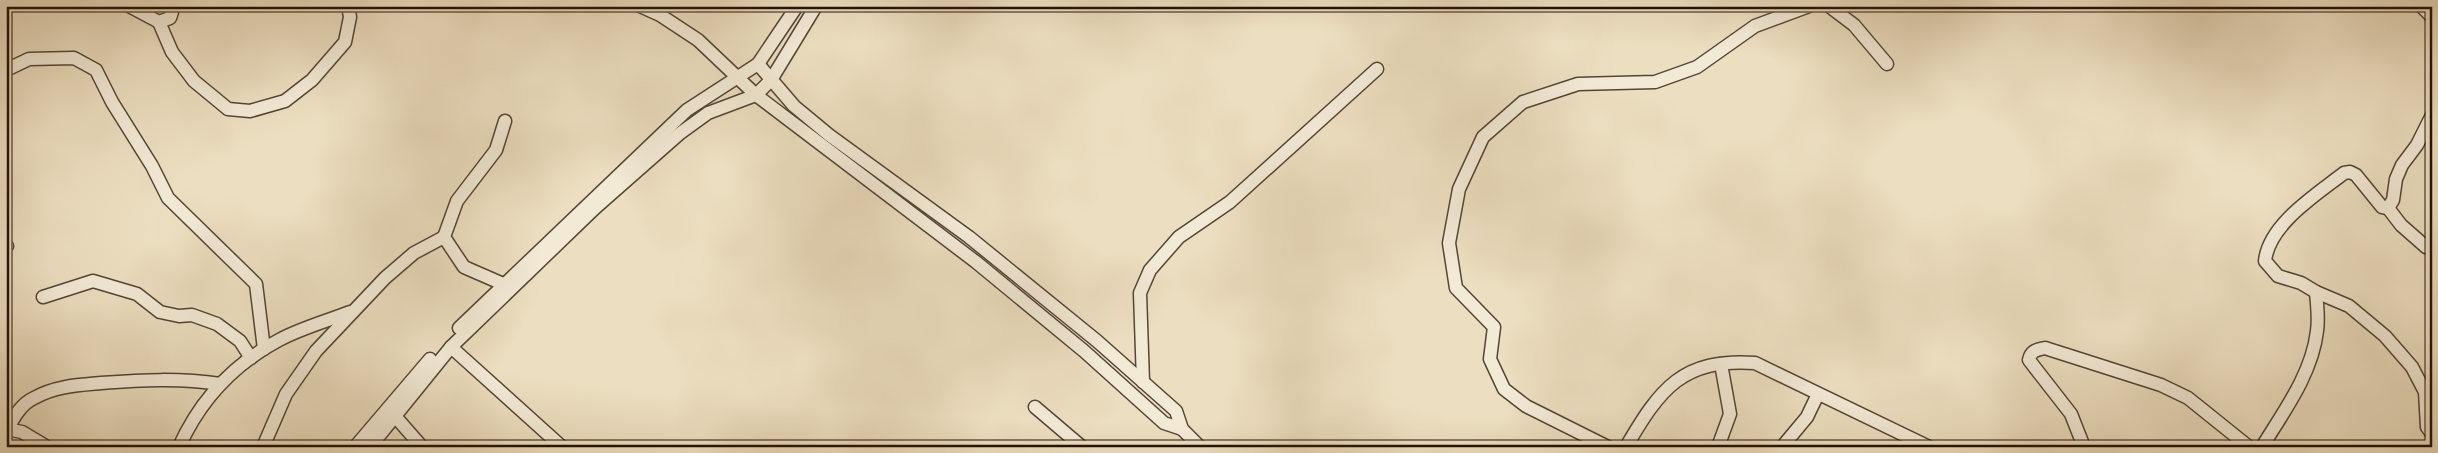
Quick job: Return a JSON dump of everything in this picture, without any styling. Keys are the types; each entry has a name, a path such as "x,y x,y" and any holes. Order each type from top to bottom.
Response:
{"street":[{"path":"129,6 159,22 172,52 194,81 228,109 250,111 285,101 312,80 345,42 350,17 348,6"},
{"path":"159,22 170,18 172,12 168,6"},
{"path":"640,6 660,15 698,40 756,95 976,262 1084,351 1164,423 1182,429 1200,447"},
{"path":"370,447 394,415 451,348 507,286 687,110 739,79 758,64 797,6"},
{"path":"356,447 448,339 678,134 708,113 756,95 772,80 816,6"},
{"path":"1608,447 1526,406 1504,389 1490,359 1494,327 1456,288 1449,243 1459,189 1482,137 1523,102 1578,84 1656,82 1698,67 1754,26 1809,6"},
{"path":"1829,6 1854,25 1887,64"},
{"path":"2421,6 2432,17"},
{"path":"6,70 29,59 74,58 96,70 112,102 152,166 168,198 256,284 264,349"},
{"path":"758,64 794,106 829,135 969,237 1098,340 1176,411 1182,429"},
{"path":"1144,382 1140,293 1150,270 1179,237 1230,202 1377,68"},
{"path":"2388,208 2393,200 2396,179 2402,165 2417,146 2432,115"},
{"path":"263,447 286,394 316,351 385,278 414,253 444,237 457,201 496,150 504,121"},
{"path":"2426,247 2402,225 2388,208 2382,207 2356,175 2350,172 2344,173 2307,202 2276,232 2266,248 2265,261 2278,276 2301,283 2316,292 2349,306 2385,336 2412,367 2425,392 2427,427 2432,434"},
{"path":"444,237 464,267 507,286"},
{"path":"43,297 93,281 137,294 160,312 178,316 192,315 217,324 240,340 251,358"},
{"path":"2262,447 2294,395 2312,358 2318,331 2316,292"},
{"path":"179,447 205,403 233,370 280,339 355,310"},
{"path":"451,348 562,447"},
{"path":"2084,447 2071,414 2033,368 2029,360 2030,354 2034,351 2045,348 2161,385 2188,398 2249,447"},
{"path":"1626,447 1661,393 1683,376 1731,362 1755,363 1929,447"},
{"path":"1718,447 1730,414 1721,364"},
{"path":"47,447 22,432 7,429 17,412 33,398 61,387 151,379 192,380 220,384"},
{"path":"1782,447 1807,417 1818,394"},
{"path":"1035,407 1082,447"},
{"path":"394,415 422,447"}]}
